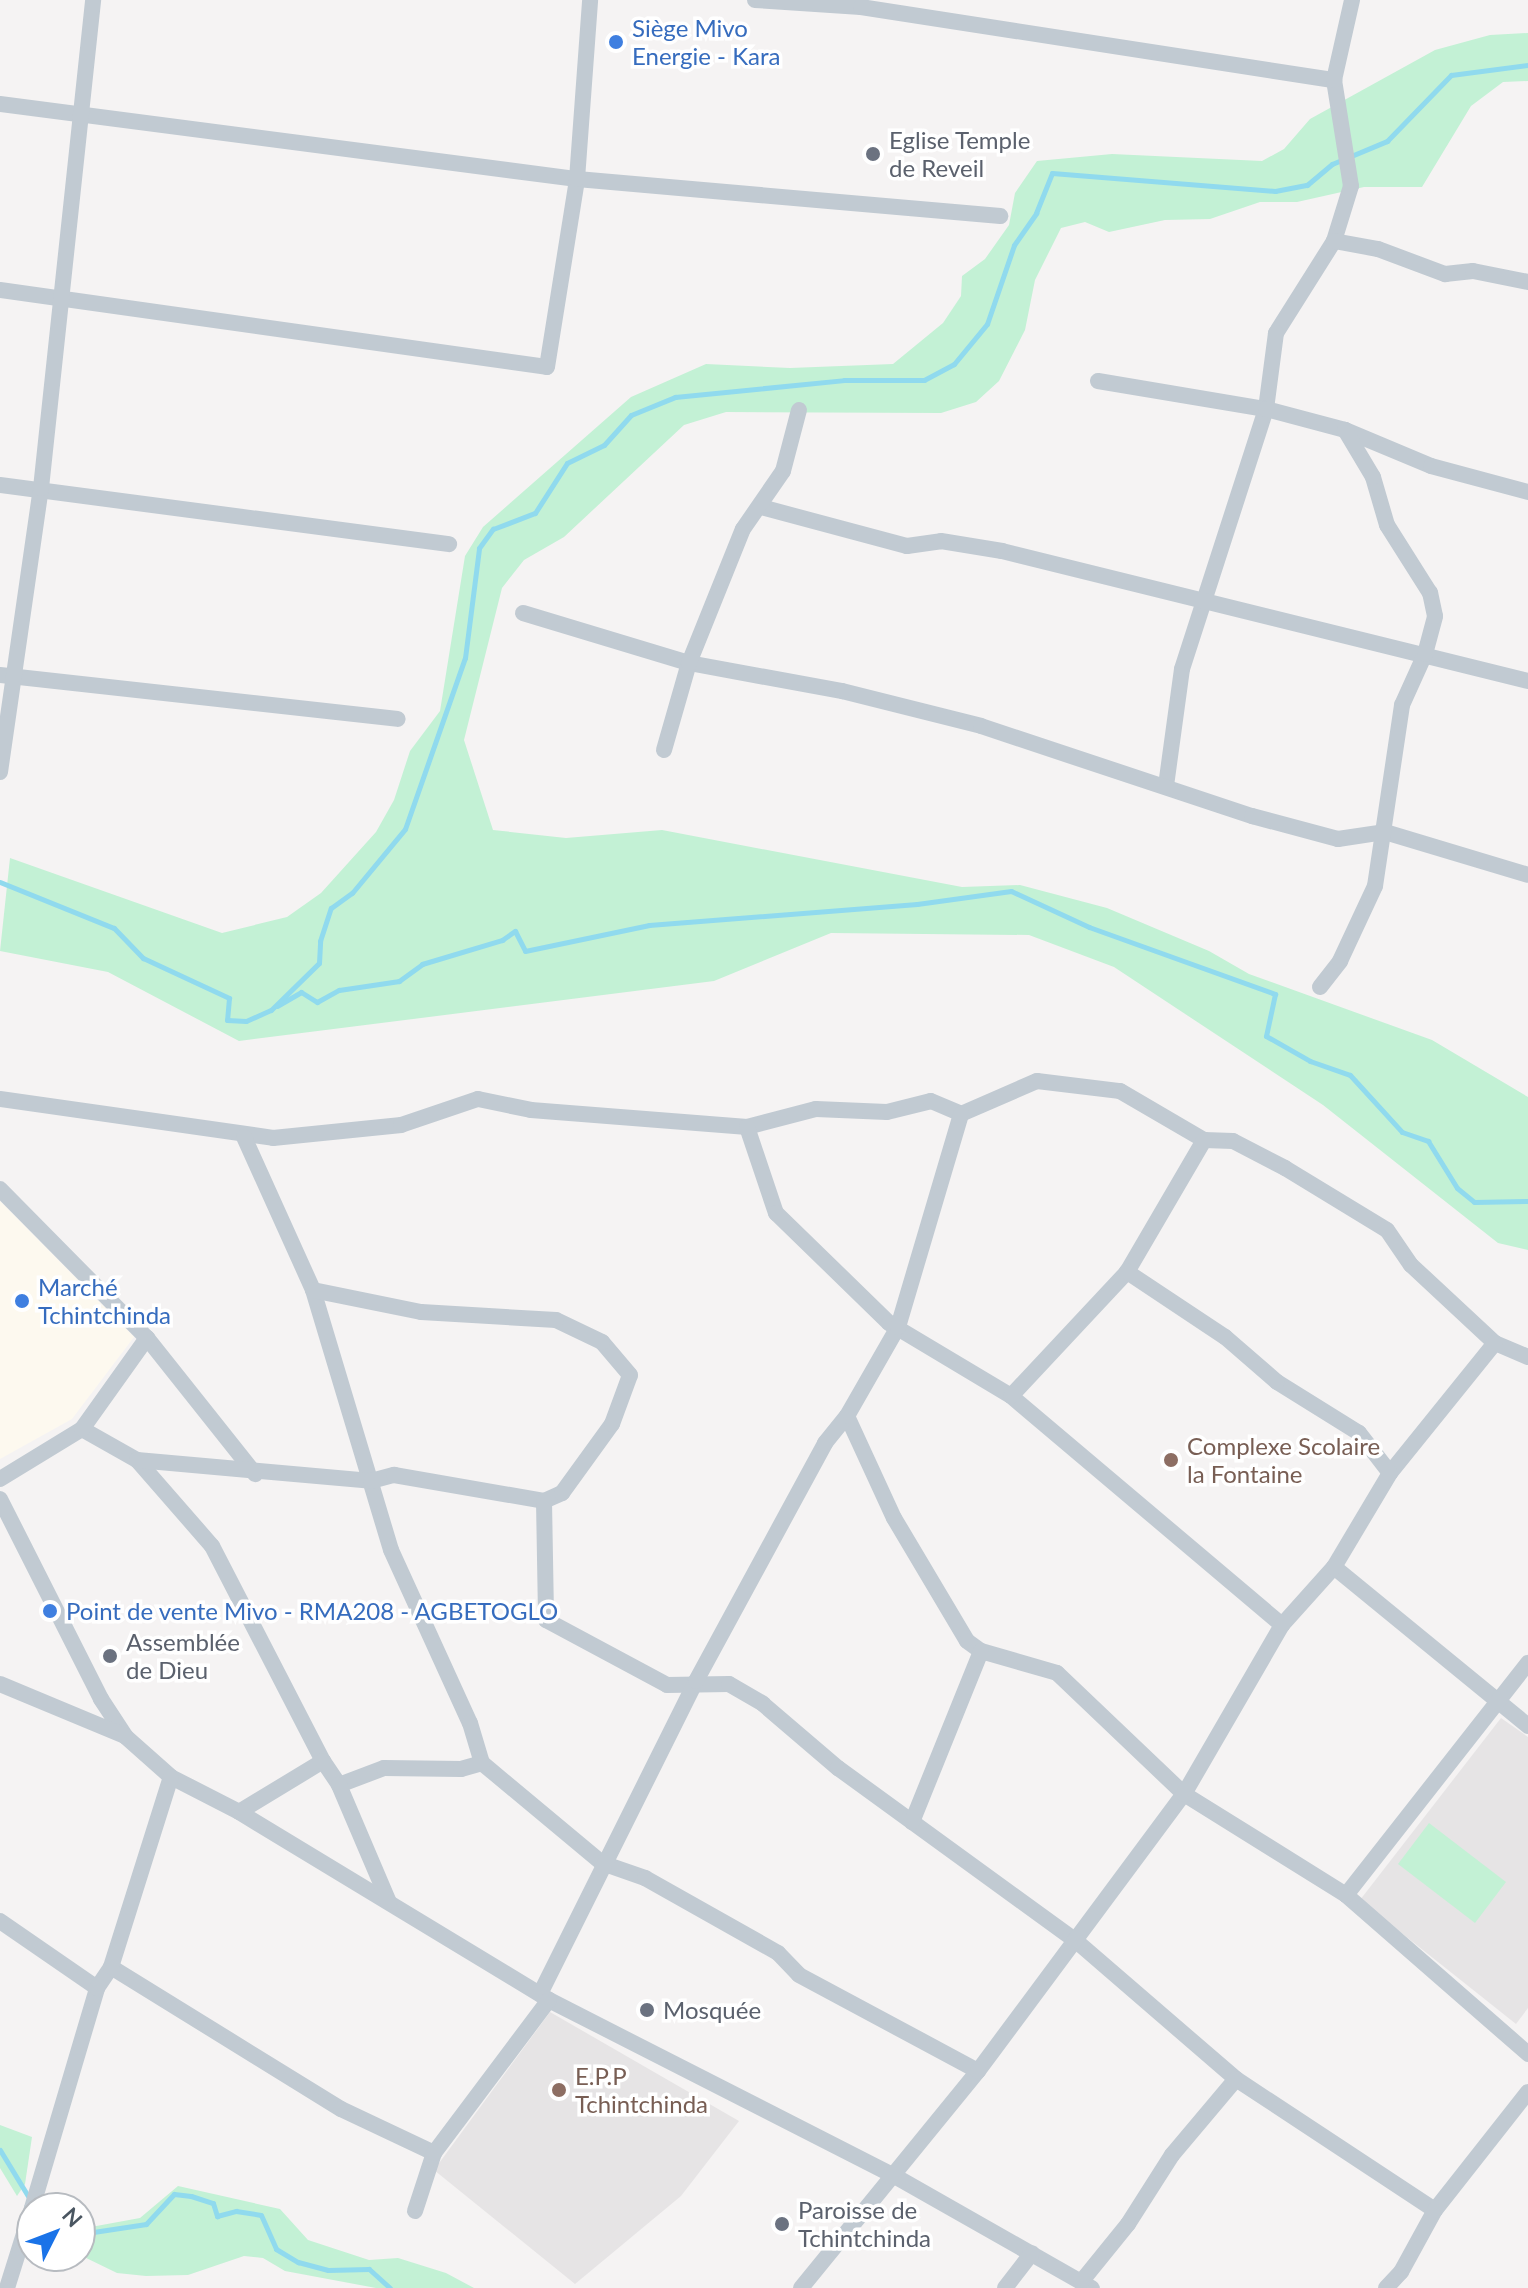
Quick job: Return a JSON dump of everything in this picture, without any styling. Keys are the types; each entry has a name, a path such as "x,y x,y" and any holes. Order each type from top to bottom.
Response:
{"street":[{"path":"0,772 6,676 41,488 64,297 93,0"},
{"path":"0,290 547,367 577,179 590,0"},
{"path":"755,0 861,7 1334,80"},
{"path":"1166,786 1182,669 1207,601 1266,409 1276,333 1334,241 1351,186 1334,80 1352,0"},
{"path":"0,104 577,179 1000,216"},
{"path":"1334,241 1378,249 1445,274 1473,271 1528,282"},
{"path":"1098,381 1266,409 1345,430 1431,466 1528,492"},
{"path":"664,750 689,663 743,529 783,471 799,410"},
{"path":"1320,987 1340,961 1375,886 1402,705 1425,654 1435,616 1430,593 1387,525 1373,477 1345,430"},
{"path":"0,485 449,544"},
{"path":"761,507 907,546 941,541 1002,551 1528,681"},
{"path":"523,613 689,663 842,691 981,726 1338,839 1385,832 1528,875"},
{"path":"6,676 398,719"},
{"path":"0,1099 244,1137 401,1125 478,1099 531,1110 747,1127 816,1109 887,1112 931,1101 961,1114 1037,1081 1120,1091 1204,1140 1233,1141 1387,1230 1411,1265 1495,1343 1528,1357"},
{"path":"415,2211 434,2153 544,1997 602,1863 696,1681 825,1443 847,1416 898,1327 961,1114"},
{"path":"747,1127 776,1213 898,1327 1011,1396 1282,1625"},
{"path":"244,1137 313,1290 391,1550 455,1689 482,1763 602,1863 645,1878 778,1953 799,1975 978,2071"},
{"path":"1011,1396 1127,1272 1204,1140"},
{"path":"0,1189 147,1338 255,1474"},
{"path":"1127,1272 1225,1337 1277,1382 1359,1433 1390,1473"},
{"path":"137,1460 255,1474 314,1473 371,1481 394,1475 544,1501 562,1493 612,1424 630,1375 602,1342 556,1320 421,1312 313,1290"},
{"path":"0,1479 82,1429 147,1338"},
{"path":"801,2288 978,2071 1184,1794 1282,1625 1334,1567 1390,1473 1495,1343"},
{"path":"847,1416 894,1518 967,1641 981,1651 1057,1673 1184,1794 1346,1895 1528,2054"},
{"path":"82,1429 137,1460 212,1546 323,1761 339,1785 389,1902"},
{"path":"0,1499 101,1699 126,1737 171,1777 239,1812 544,1997 891,2174 1086,2285 1172,2155 1236,2079"},
{"path":"544,1501 546,1620 667,1685 696,1681 729,1684 763,1704 912,1822 1075,1940 1236,2079 1435,2210"},
{"path":"1334,1567 1497,1704 1528,1726"},
{"path":"912,1822 981,1651"},
{"path":"1346,1895 1528,1663"},
{"path":"0,1684 126,1737"},
{"path":"239,1812 323,1761"},
{"path":"339,1785 384,1768 461,1769 482,1763"},
{"path":"37,2192 97,1988 111,1967 171,1777"},
{"path":"0,1921 97,1988"},
{"path":"111,1967 341,2109 434,2153"},
{"path":"1386,2288 1401,2272 1435,2210 1528,2092"},
{"path":"3,2288 16,2252"},
{"path":"1005,2288 1032,2253"}],"shaded area":[{"name":"Marché Tchintchinda","path":"0,1201 134,1337 72,1419 0,1459"},
{"path":"1501,1718 1528,1737 1528,2008 1516,2024 1360,1900"},
{"name":"E.P.P Tchintchinda","path":"550,2012 739,2121 681,2196 575,2284 434,2170"}],"green space":[{"path":"1528,33 1528,81 1503,82 1471,106 1422,187 1364,187 1297,202 1260,202 1210,219 1165,220 1109,232 1085,222 1061,228 1035,280 1025,330 999,381 976,402 941,413 726,412 684,425 564,537 524,560 502,588 464,740 493,830 566,838 662,830 962,887 1020,885 1107,908 1209,951 1249,974 1432,1040 1528,1097 1528,1250 1498,1243 1323,1105 1114,967 1029,935 831,933 714,981 239,1041 108,972 0,951 10,858 222,933 287,917 321,893 376,832 394,800 410,751 440,711 465,556 483,527 631,397 706,364 790,368 893,364 943,323 961,296 962,276 985,259 1009,225 1015,193 1037,161 1112,154 1262,161 1284,149 1310,119 1435,50 1490,35"},
{"path":"1429,1823 1506,1882 1475,1923 1398,1864"},
{"path":"0,2125 32,2137 25,2184 20,2192 16,2194 0,2168"},
{"path":"178,2186 280,2209 308,2240 369,2260 398,2258 446,2273 474,2288 376,2288 285,2271 263,2258 244,2256 188,2275 117,2273 96,2263 96,2226 140,2218"}],"waterway":[{"path":"0,882 114,928 143,958 229,998 227,1020 246,1021 271,1010 319,963 320,941 331,908 352,893 405,829 465,658 479,548 493,529 535,513 567,463 604,445 631,415 675,397 844,380 924,380 954,364 987,324 1014,245 1036,213 1052,173 1275,191 1307,185 1332,164 1387,141 1451,75 1528,65"},
{"path":"277,1006 301,992 317,1002 339,990 399,981 422,964 502,940 515,931 525,951 649,925 917,904 1011,891 1089,927 1275,994 1266,1036 1310,1061 1350,1075 1402,1132 1428,1141 1457,1188 1474,1202 1528,1201"},
{"path":"0,2150 26,2192"},
{"path":"96,2232 146,2224 174,2194 191,2196 213,2203 217,2216 236,2211 261,2215 276,2249 298,2262 328,2270 369,2269 390,2288"}],"place":[{"name":"Siège Mivo Energie - Kara","path":"616,42"},
{"name":"Eglise Temple de Reveil","path":"873,154"},
{"name":"Marché Tchintchinda","path":"22,1301"},
{"name":"Complexe Scolaire la Fontaine","path":"1171,1460"},
{"name":"Point de vente Mivo - RMA208 - AGBETOGLO","path":"50,1611"},
{"name":"Assemblée de Dieu","path":"110,1656"},
{"name":"Mosquée","path":"647,2010"},
{"name":"E.P.P Tchintchinda","path":"559,2090"},
{"name":"Paroisse de Tchintchinda","path":"782,2224"}]}
